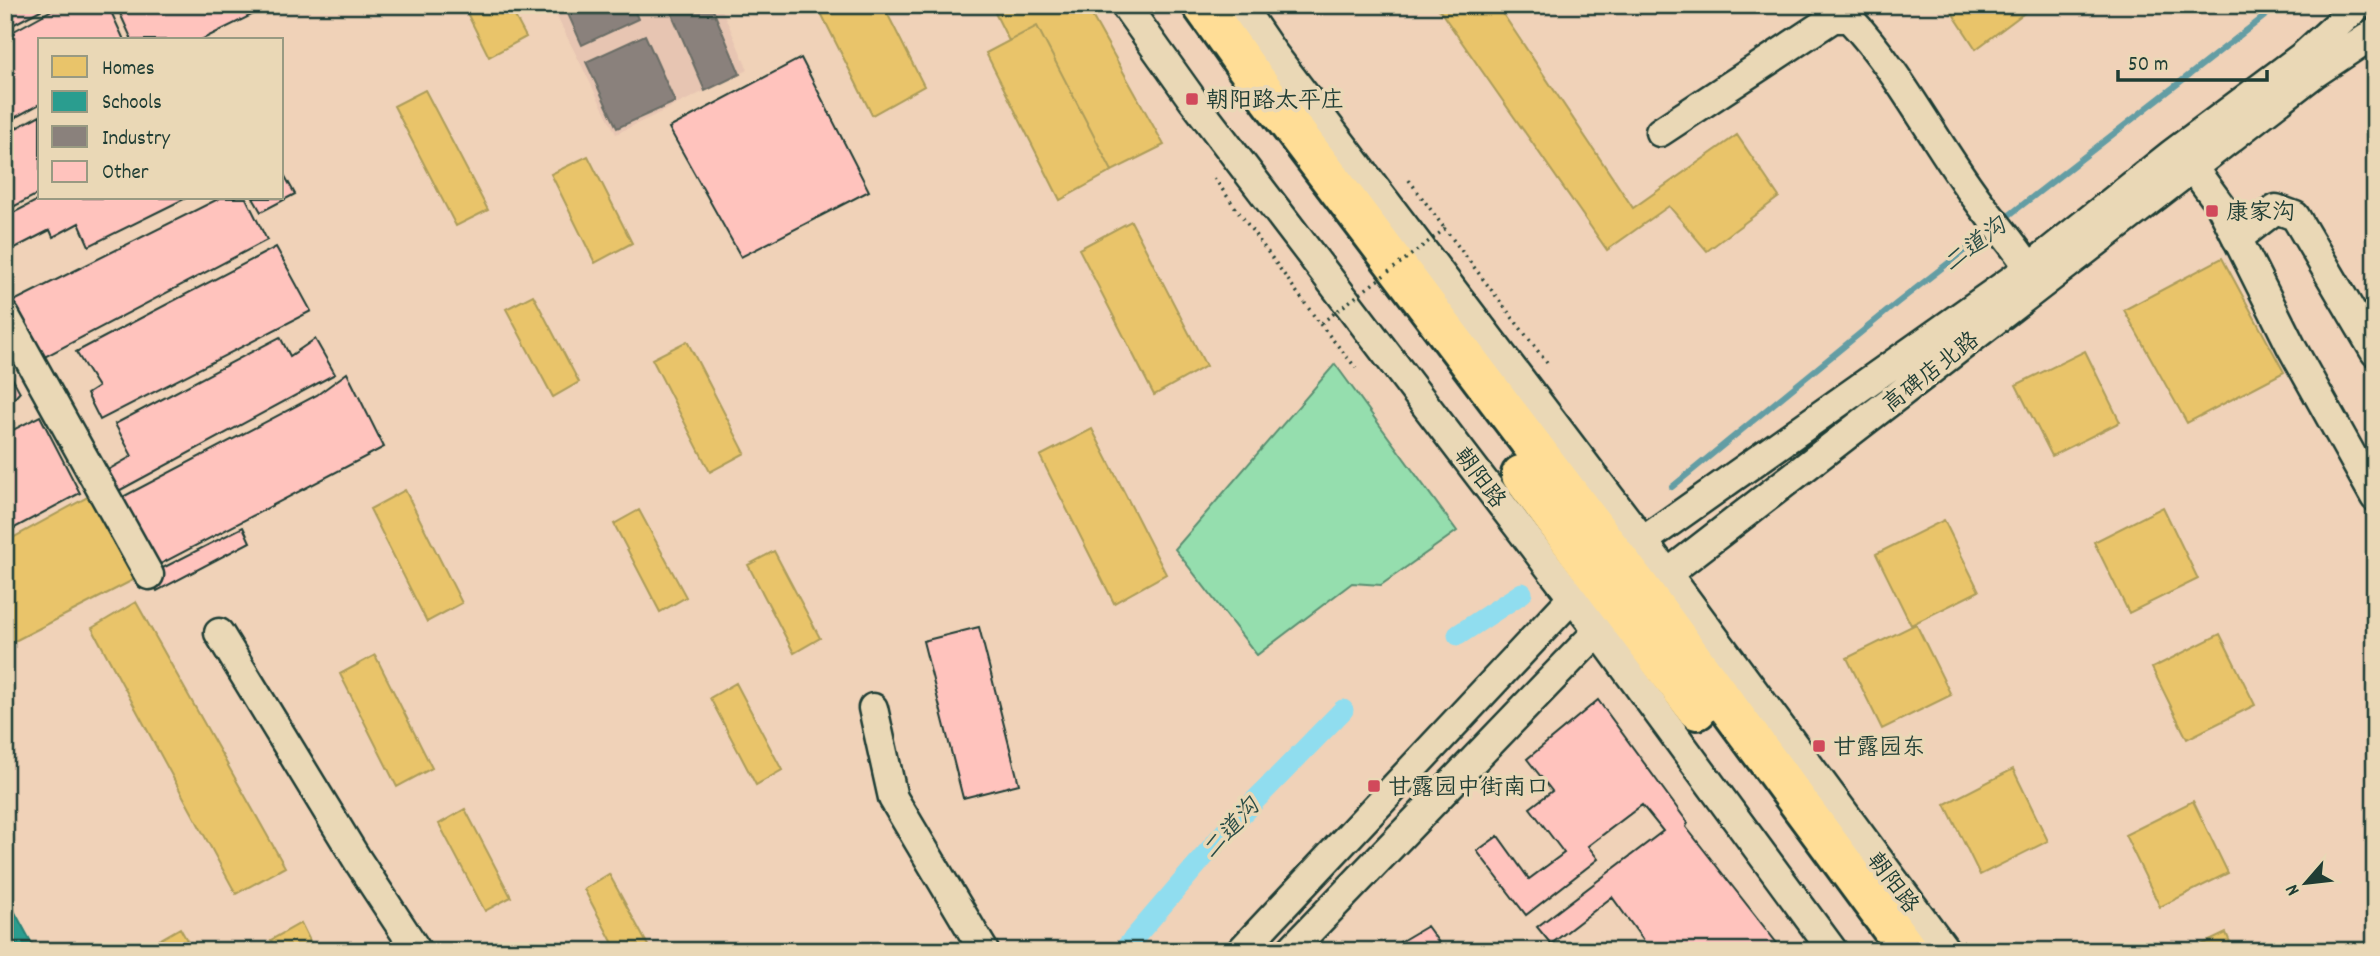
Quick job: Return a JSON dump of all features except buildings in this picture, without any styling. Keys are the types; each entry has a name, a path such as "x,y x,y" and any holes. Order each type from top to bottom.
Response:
{"highway":[{"name":"朝阳路","path":"1177,5 1633,602 1908,951"},
{"name":"朝阳路","path":"1202,5 1608,569"},
{"name":"朝阳路","path":"1633,602 1875,951"}],"street":[{"name":"朝阳路","path":"1125,5 1192,99 1608,569"},
{"name":"朝阳路","path":"1240,5 1608,569 1633,602 1945,951"},
{"path":"2182,161 2359,5"},
{"path":"1660,132 1833,18 1849,18 1873,44 1977,200 2023,259"},
{"path":"2182,161 2375,33"},
{"name":"高碑店北路","path":"1241,951 1608,569 2023,259 2182,161"},
{"name":"高碑店北路","path":"1290,951 1633,602 2182,161"},
{"path":"2182,161 2221,206 2292,348 2375,497"},
{"path":"2237,239 2276,209 2295,216 2375,352"},
{"path":"5,316 149,575"},
{"name":"朝阳路","path":"1633,602 1832,951"},
{"path":"219,634 358,861 417,951"},
{"path":"873,708 893,798 984,951"}],"path":[{"path":"1214,178 1320,324 1356,368"},
{"path":"1409,180 1547,363"},
{"path":"1320,324 1445,229"}],"shaded area":[{"path":"551,5 720,5 748,70 616,134"}],"green space":[{"path":"1335,364 1457,531 1381,585 1352,583 1257,655 1175,549"}],"waterway":[{"name":"二道沟","path":"2003,220 2279,5"},
{"name":"二道沟","path":"1672,487 1992,229"},
{"name":"二道沟","path":"1458,635 1522,593"},
{"name":"二道沟","path":"1123,951 1231,825 1343,710"}],"place":[{"name":"朝阳路太平庄","path":"1192,99"},
{"name":"康家沟","path":"2212,211"},
{"name":"甘露园东","path":"1819,746"},
{"name":"甘露园中街南口","path":"1374,786"}]}
